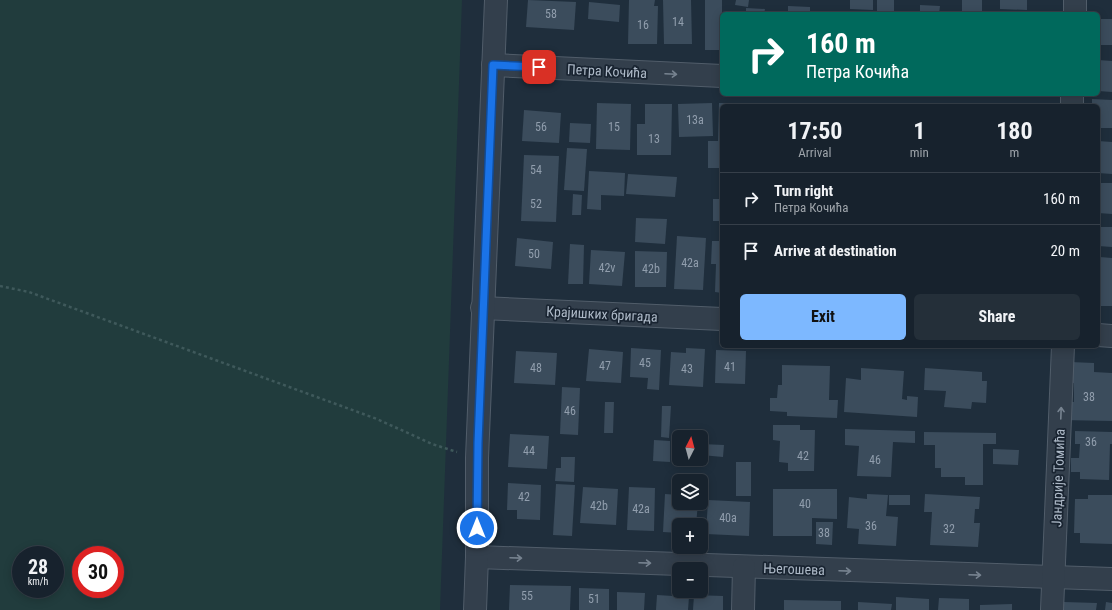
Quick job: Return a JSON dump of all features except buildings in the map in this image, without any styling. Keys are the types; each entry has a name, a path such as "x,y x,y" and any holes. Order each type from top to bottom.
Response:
{"street":[{"path":"475,610 477,557 477,458 482,308 496,0"},
{"path":"1075,0 1075,12"},
{"name":"Петра Кочића","path":"493,65 720,76"},
{"name":"Крајишких бригада","path":"482,308 720,319"},
{"path":"1100,335 1112,336"},
{"name":"Јандрије Томића","path":"1052,610 1063,348"},
{"name":"Његошева","path":"477,557 1112,579"},
{"path":"743,610 744,567"}],"path":[{"path":"0,286 28,292 377,419 432,444 477,458"}],"green space":[{"path":"0,0 462,0 440,610 0,610"}],"route":[{"path":"477,528 477,458 493,65 539,67"}]}
